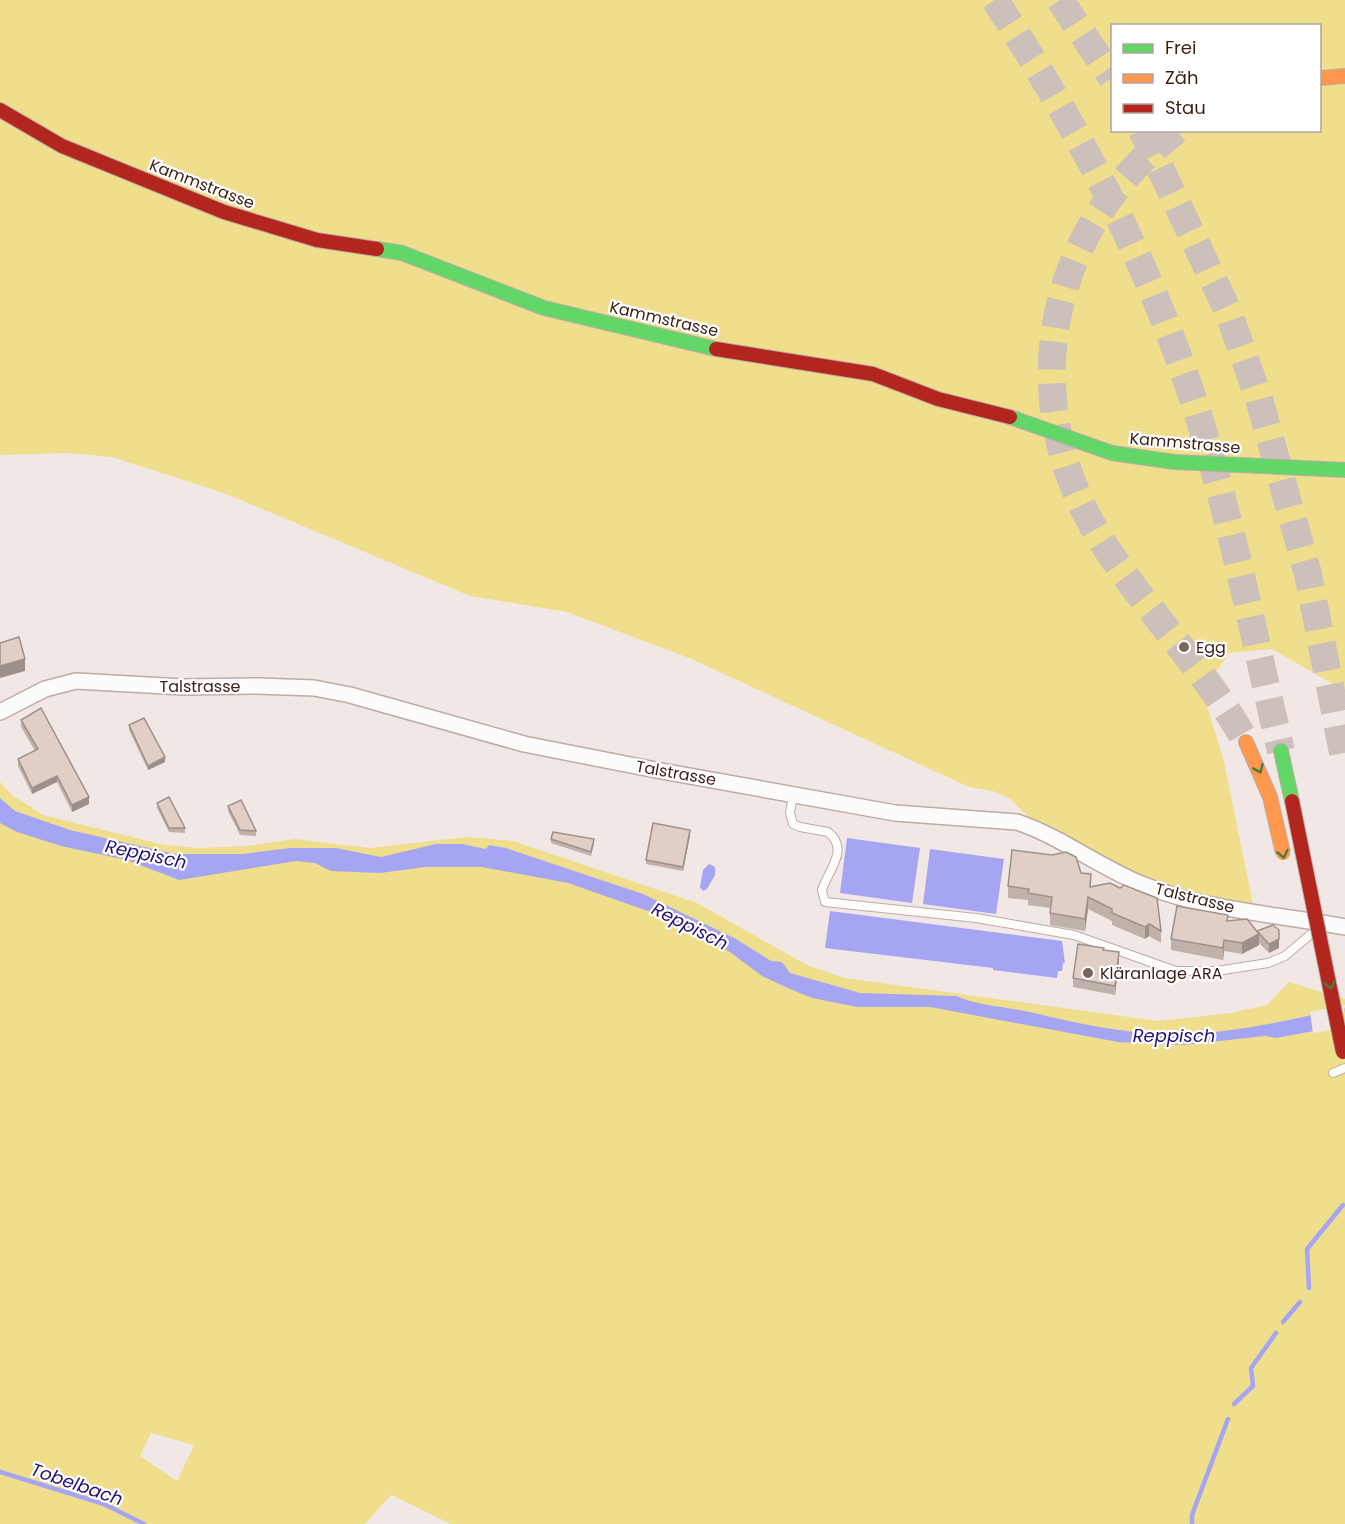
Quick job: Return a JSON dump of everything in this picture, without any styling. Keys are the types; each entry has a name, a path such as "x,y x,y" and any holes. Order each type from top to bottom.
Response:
{"main road":[{"path":"1321,78 1345,76"},
{"name":"Kammstrasse","path":"0,110 62,146 224,212 317,240 402,252 544,308 712,348 873,374 938,399 1030,422 1112,453 1174,462 1345,470"},
{"path":"1246,742 1270,797 1286,864"},
{"path":"1281,751 1321,925 1345,1060"},
{"path":"1295,882 1321,925"}],"street":[{"name":"Talstrasse","path":"0,712 45,689 76,681 183,687 307,687 350,695 524,744 903,814 1017,822 1036,829 1131,880 1168,894 1321,925 1345,927"}],"lane":[{"path":"793,795 790,813 793,824 828,832 837,843 838,855 822,890 825,902 976,918 1074,935 1176,971 1217,971 1275,961 1285,956 1321,925"},
{"path":"1334,1073 1345,1068"}],"shaded area":[{"path":"0,0 1345,0 1345,691 1272,649 1229,653 1203,692 1224,762 1253,904 1186,891 1134,873 1032,820 1010,799 993,791 969,787 689,658 567,612 470,596 224,493 112,457 68,453 0,455"},
{"path":"0,782 12,795 43,815 164,845 199,848 247,846 295,839 369,848 467,837 513,841 697,903 807,965 844,978 1158,1021 1231,1013 1267,1005 1289,982 1345,999 1345,1524 451,1524 391,1495 365,1524 0,1524","holes":["151,1433 194,1445 177,1481 140,1456"]}],"water":[{"name":"Reppisch","path":"0,798 15,811 70,830 175,854 243,854 290,848 336,848 381,857 436,844 462,844 486,849 489,845 506,848 643,894 736,939 771,961 782,962 790,973 860,993 956,996 983,1004 1092,1026 1156,1034 1228,1031 1345,1008 1341,1026 1276,1038 1265,1036 1183,1045 1118,1042 930,1007 857,1007 812,998 790,989 762,976 730,952 662,916 568,883 482,867 425,867 380,873 331,871 315,863 296,861 179,880 127,860 61,846 17,832 0,823"},
{"path":"847,838 920,848 912,903 840,893"},
{"path":"930,849 1004,859 996,914 923,904"},
{"path":"709,864 715,867 715,875 707,889 703,891 700,887 703,870"},
{"path":"830,911 1062,941 1065,963 1063,963 1062,971 1058,971 1057,978 825,948"}],"pier":[{"path":"1345,1005 1341,1029 1313,1033 1310,1012"}],"building":[{"path":"19,637 25,659 0,666 0,643"},
{"path":"41,708 89,797 72,805 57,776 32,788 18,759 38,749 21,720"},
{"path":"144,718 165,757 148,766 129,725"},
{"path":"169,797 185,828 169,828 157,803"},
{"path":"241,800 256,831 240,830 228,806"},
{"path":"653,823 690,830 683,867 646,860"},
{"path":"553,832 594,839 591,852 551,839"},
{"path":"1012,850 1052,855 1066,852 1076,857 1081,873 1091,874 1090,887 1110,883 1120,888 1124,885 1157,898 1161,931 1149,924 1145,927 1112,913 1112,909 1088,897 1085,919 1050,913 1052,897 1028,893 1029,889 1008,886"},
{"path":"1177,906 1228,915 1227,921 1247,919 1259,934 1242,943 1224,940 1223,948 1171,939"},
{"path":"1273,925 1279,930 1279,939 1269,944 1257,931"},
{"path":"1078,944 1119,952 1115,986 1073,978"}],"waterway":[{"path":"1309,1288 1307,1249 1343,1205"},
{"path":"1283,1322 1300,1302"},
{"path":"1234,1404 1253,1386 1251,1368 1276,1333"},
{"path":"1192,1524 1192,1515 1228,1419"},
{"name":"Tobelbach","path":"0,1472 104,1504 144,1524"}],"tunnel":[{"path":"995,0 1056,99 1110,199 1157,302 1178,355 1210,453 1221,495 1281,751"},
{"path":"1060,0 1111,76"},
{"path":"1143,132 1228,311 1259,399 1308,574 1345,763"},
{"path":"1175,132 1132,171 1097,217 1071,268 1056,322 1052,377 1058,433 1075,489 1103,543 1138,593 1213,690 1246,742"}],"traffic: fast":[{"path":"377,249 402,253 544,308 716,349"},
{"path":"1010,417 1112,453 1174,462 1345,470"},
{"path":"1281,751 1292,801"}],"traffic: slow":[{"path":"1321,78 1345,76"},
{"path":"1246,742 1270,797"},
{"path":"1270,797 1283,853"}],"traffic: jam":[{"path":"0,110 62,146 224,212 317,240 377,249"},
{"path":"716,349 873,374 938,399 1010,417"},
{"path":"1292,801 1343,1052"}],"place":[{"name":"Egg","path":"1184,647"},
{"name":"Kläranlage ARA","path":"1088,973"}]}
